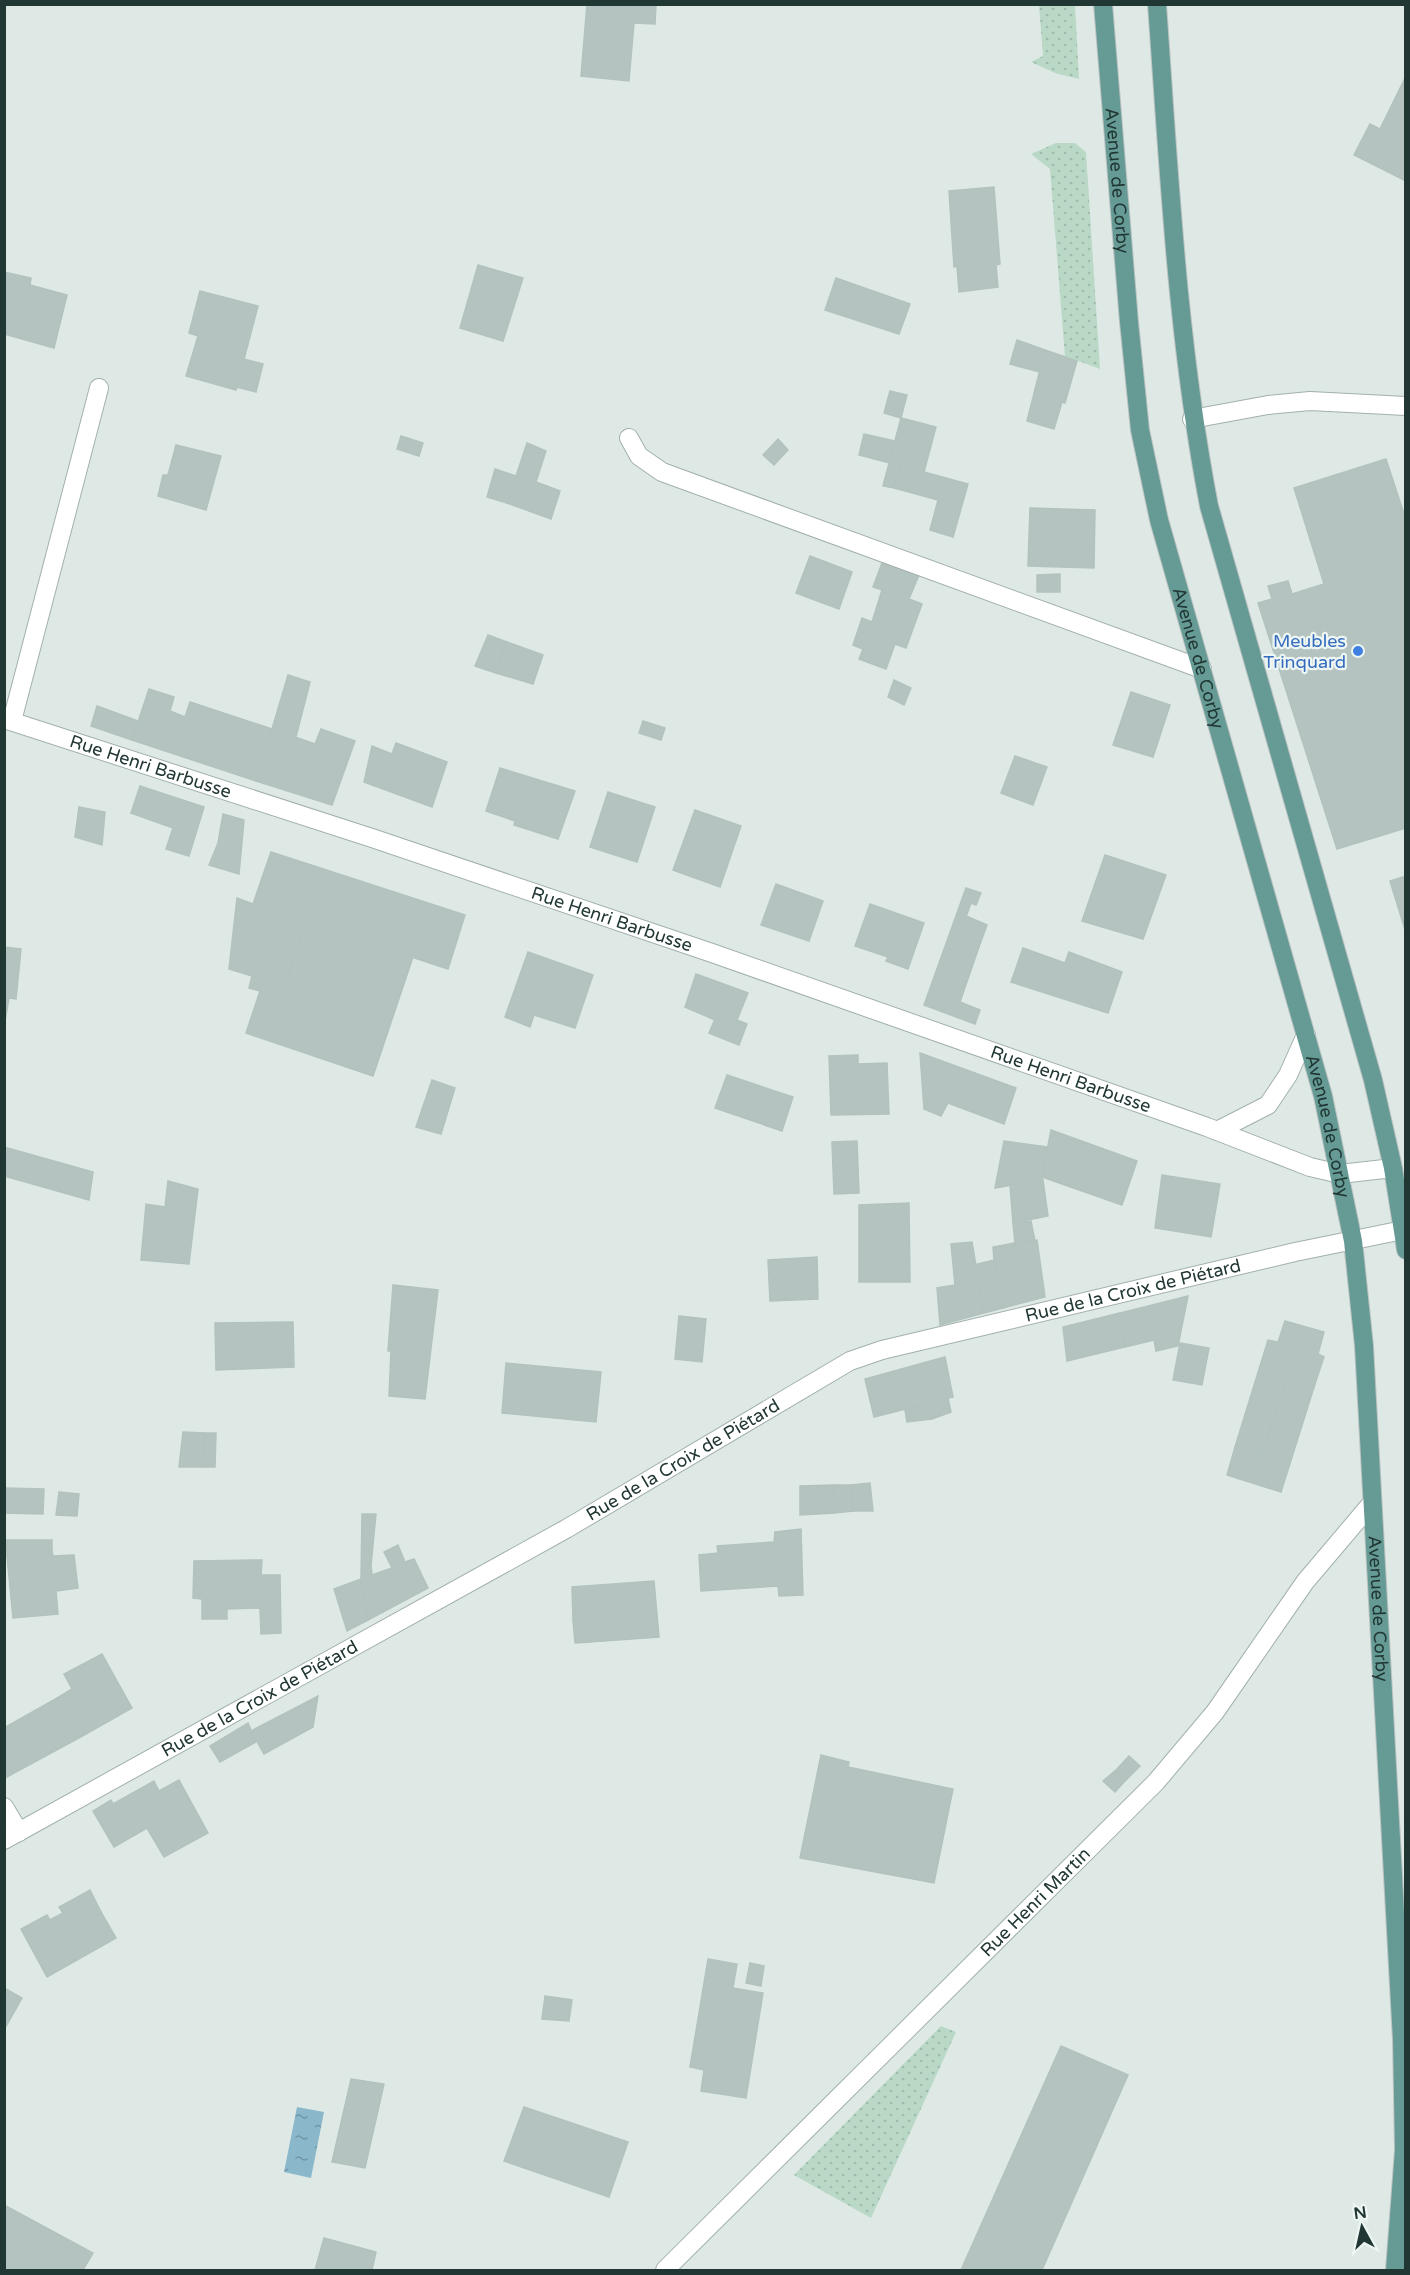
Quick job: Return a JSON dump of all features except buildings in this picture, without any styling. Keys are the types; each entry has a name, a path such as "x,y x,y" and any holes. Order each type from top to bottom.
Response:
{"main road":[{"name":"Avenue de Corby","path":"1103,4 1140,430 1159,520 1323,1096 1353,1241 1364,1346 1402,2040 1405,2150 1395,2271"},
{"path":"1157,4 1180,323 1192,419 1209,506 1349,991 1393,1168 1406,1250"}],"street":[{"path":"8,720 99,388"},
{"path":"1192,419 1268,405 1310,401 1406,406"},
{"path":"629,438 639,456 662,472 1202,669"},
{"name":"Rue Henri Barbusse","path":"8,720 689,945 1217,1131 1310,1167 1340,1174 1393,1168"},
{"path":"1217,1131 1268,1105 1288,1075 1306,1035"},
{"name":"Rue de la Croix de Piétard","path":"4,1807 12,1836 566,1529 850,1360 882,1350 1284,1255 1403,1230"},
{"name":"Rue Henri Martin","path":"665,2271 1156,1782 1215,1712 1305,1582 1371,1504"}],"green space":[{"path":"1039,5 1075,5 1079,79 1055,73 1031,62 1043,56"},
{"path":"1056,143 1075,143 1086,152 1100,369 1065,356 1050,169 1031,154"},
{"path":"941,2026 956,2032 871,2218 794,2175"}],"water":[{"path":"297,2107 324,2112 311,2178 284,2172"}],"place":[{"name":"Meubles Trinquard","path":"1358,651"}]}
